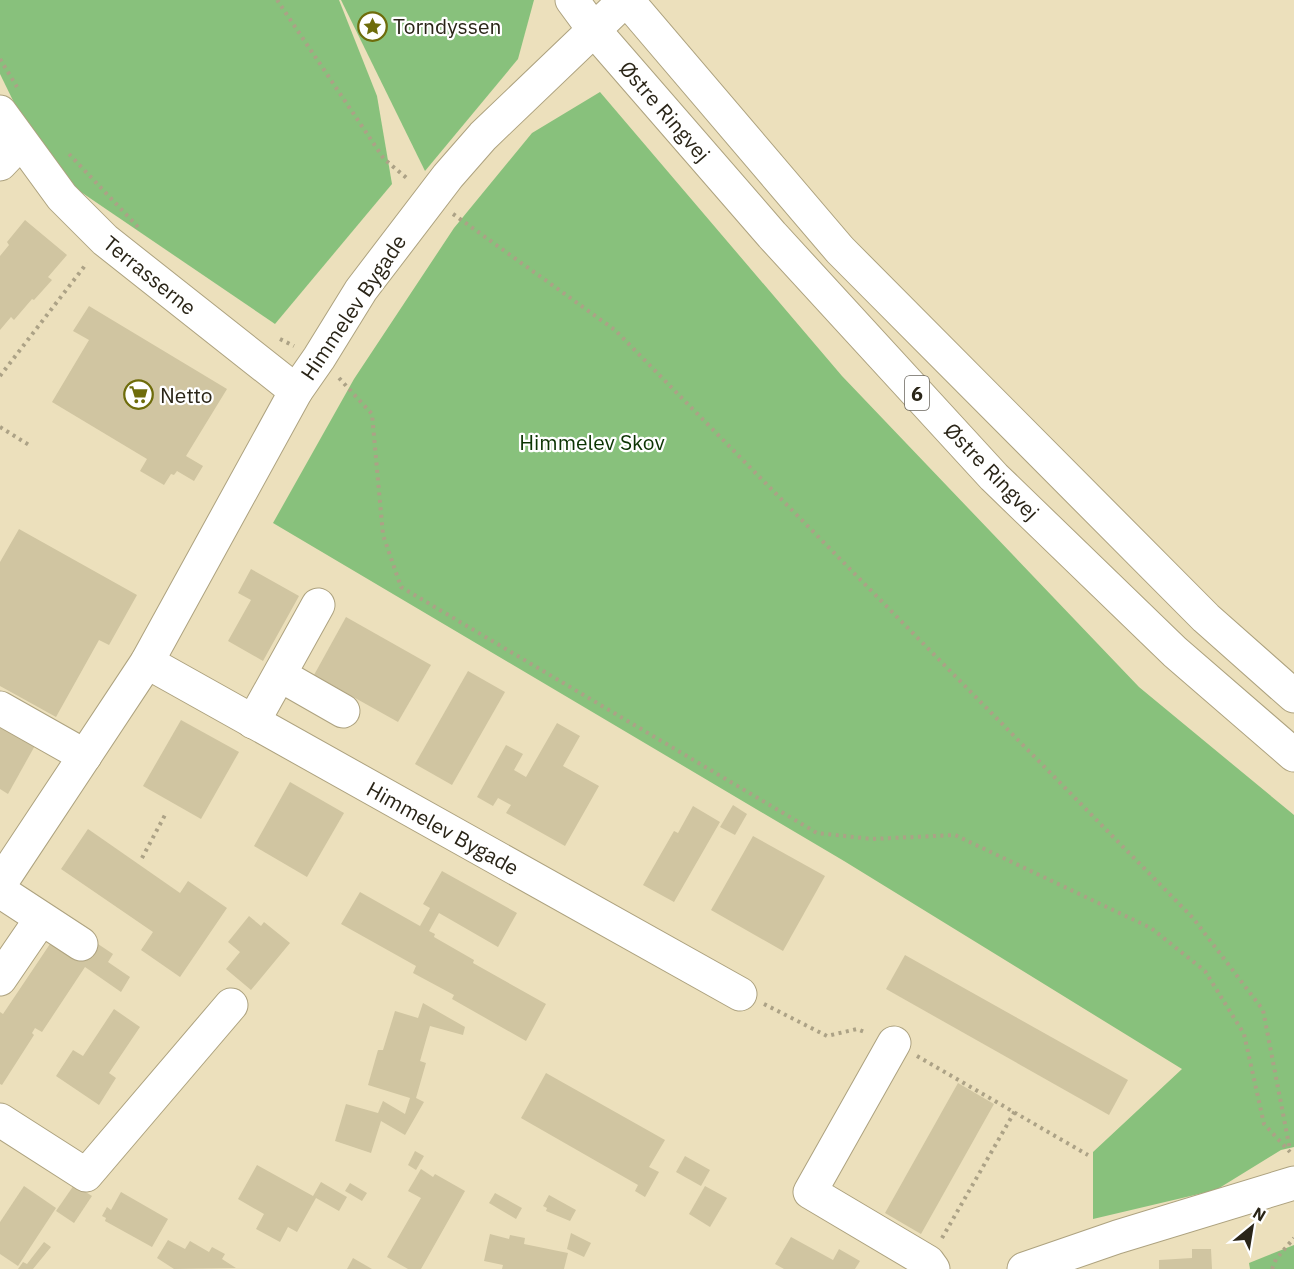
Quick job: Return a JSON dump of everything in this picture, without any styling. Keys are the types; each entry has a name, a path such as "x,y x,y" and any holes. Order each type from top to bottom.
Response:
{"street":[{"name":"Østre Ringvej","path":"572,0 594,30 772,235 994,477 1175,652 1294,756"},
{"name":"Himmelev Bygade","path":"0,884 147,662 296,391 362,290 430,197 483,136 626,0"},
{"name":"Østre Ringvej","path":"626,0 840,250 1206,618 1294,696"},
{"name":"Terrasserne","path":"9,100 10,153 62,197 105,240 296,391"},
{"path":"253,722 318,605"},
{"name":"Himmelev Bygade","path":"147,662 740,994"},
{"path":"279,675 343,711"},
{"path":"0,708 85,756"},
{"path":"0,891 81,944"},
{"path":"0,979 41,919"},
{"path":"0,1120 86,1175 231,1005"},
{"path":"894,1043 810,1192 931,1265"},
{"path":"1024,1269 1065,1263 1117,1237 1292,1168"}],"path":[{"path":"277,0 384,159 430,197 615,330 1193,918 1263,1010 1292,1168"},
{"path":"0,59 9,100"},
{"path":"66,151 138,227"},
{"path":"0,376 105,240"},
{"path":"276,338 319,358 372,414 383,535 400,586 818,832 872,840 955,835 1151,928 1205,971 1244,1034 1264,1124 1292,1168"},
{"path":"0,427 29,445"},
{"path":"142,858 165,815"},
{"path":"779,1009 827,1036 857,1029 894,1043 1088,1155"},
{"path":"931,1265 1015,1111"},
{"path":"1292,1168 1294,1163"},
{"path":"1272,1269 1276,1258 1294,1238"}],"green space":[{"path":"0,0 339,0 377,96 392,184 275,324 78,190 24,123 0,74"},
{"path":"341,0 534,0 518,59 425,171"},
{"name":"Himmelev Skov","path":"600,92 842,376 1139,687 1294,815 1294,1147 1281,1150 1216,1190 1093,1219 1093,1152 1182,1069 844,861 273,523 354,379 454,228 532,133"},
{"path":"1294,1245 1294,1269 1250,1269 1249,1263"}],"building":[{"path":"25,220 67,255 48,277 52,280 14,320 11,317 0,330 0,256 9,245 7,242"},
{"name":"Netto","path":"89,306 227,389 186,456 203,466 194,481 177,471 174,475 171,474 164,485 140,471 147,459 52,402 89,340 73,331"},
{"path":"19,529 137,595 109,645 99,640 56,717 0,686 0,562"},
{"path":"251,569 299,596 263,661 228,641 251,600 238,593"},
{"path":"346,617 431,665 398,722 314,675"},
{"path":"468,671 505,692 452,785 415,764"},
{"path":"181,720 239,752 201,819 143,786"},
{"path":"0,722 37,742 8,794 0,789"},
{"path":"557,723 580,736 563,766 599,786 565,846 506,813 511,805 498,798 493,806 477,797 506,745 523,754 514,770 526,777"},
{"path":"290,782 344,813 307,877 254,846"},
{"path":"733,805 747,814 735,835 720,827"},
{"path":"693,806 720,822 674,902 643,885 674,831 678,833"},
{"path":"88,829 180,893 188,881 227,908 180,977 141,950 153,932 61,869"},
{"path":"753,836 825,876 783,951 711,910"},
{"path":"442,871 517,913 498,947 439,913 429,931 435,934 434,937 474,960 473,963 546,1004 526,1041 452,999 454,995 413,973 416,966 341,924 360,892 420,926 430,908 423,904"},
{"path":"249,916 261,926 264,922 290,943 251,990 226,969 240,952 228,942"},
{"path":"52,941 82,961 95,942 113,954 108,962 130,977 121,992 85,967 42,1032 35,1028 32,1033 34,1035 2,1085 0,1084 0,1012 3,1014"},
{"path":"905,955 1128,1080 1109,1115 886,989"},
{"path":"423,1003 465,1027 463,1035 430,1026 420,1061 426,1063 416,1098 424,1102 405,1135 381,1121 371,1153 335,1141 346,1104 378,1113 383,1101 405,1114 410,1098 368,1085 378,1050 383,1050 395,1011 418,1018"},
{"path":"114,1009 140,1027 109,1073 116,1078 99,1105 56,1076 73,1050 83,1056"},
{"path":"546,1073 665,1140 649,1167 659,1172 645,1197 635,1191 638,1185 521,1118"},
{"path":"958,1083 994,1104 921,1234 885,1213"},
{"path":"415,1151 424,1156 416,1170 408,1165"},
{"path":"685,1156 710,1170 701,1186 676,1172"},
{"path":"257,1165 313,1196 321,1182 347,1197 339,1211 316,1198 297,1232 288,1227 280,1242 256,1229 264,1214 238,1199"},
{"path":"421,1169 465,1191 421,1269 408,1269 387,1257 421,1198 408,1191"},
{"path":"350,1183 367,1193 362,1201 345,1191"},
{"path":"74,1185 92,1196 74,1223 56,1211"},
{"path":"24,1186 56,1208 18,1266 0,1254 0,1222"},
{"path":"705,1186 727,1198 710,1227 689,1214"},
{"path":"121,1192 168,1219 152,1247 105,1221 106,1218 102,1216 107,1207 111,1210"},
{"path":"495,1193 522,1208 516,1219 489,1203"},
{"path":"549,1195 576,1210 570,1221 546,1211 547,1208 543,1206"},
{"path":"571,1233 591,1243 584,1257 567,1249"},
{"path":"490,1234 509,1239 510,1235 525,1238 524,1244 568,1253 564,1269 502,1269 503,1265 484,1261"},
{"path":"791,1237 833,1260 839,1249 860,1261 855,1269 784,1269 775,1264"},
{"path":"168,1240 185,1249 190,1241 209,1252 212,1247 225,1254 222,1259 236,1268 174,1269 157,1258"},
{"path":"44,1242 51,1247 33,1269 18,1269 23,1262 27,1264"},
{"path":"1192,1249 1211,1249 1212,1269 1159,1269 1159,1260 1192,1258"},
{"path":"353,1258 372,1269 347,1269"}],"place":[{"name":"Torndyssen","path":"372,26"},
{"name":"Netto","path":"139,395"}]}
